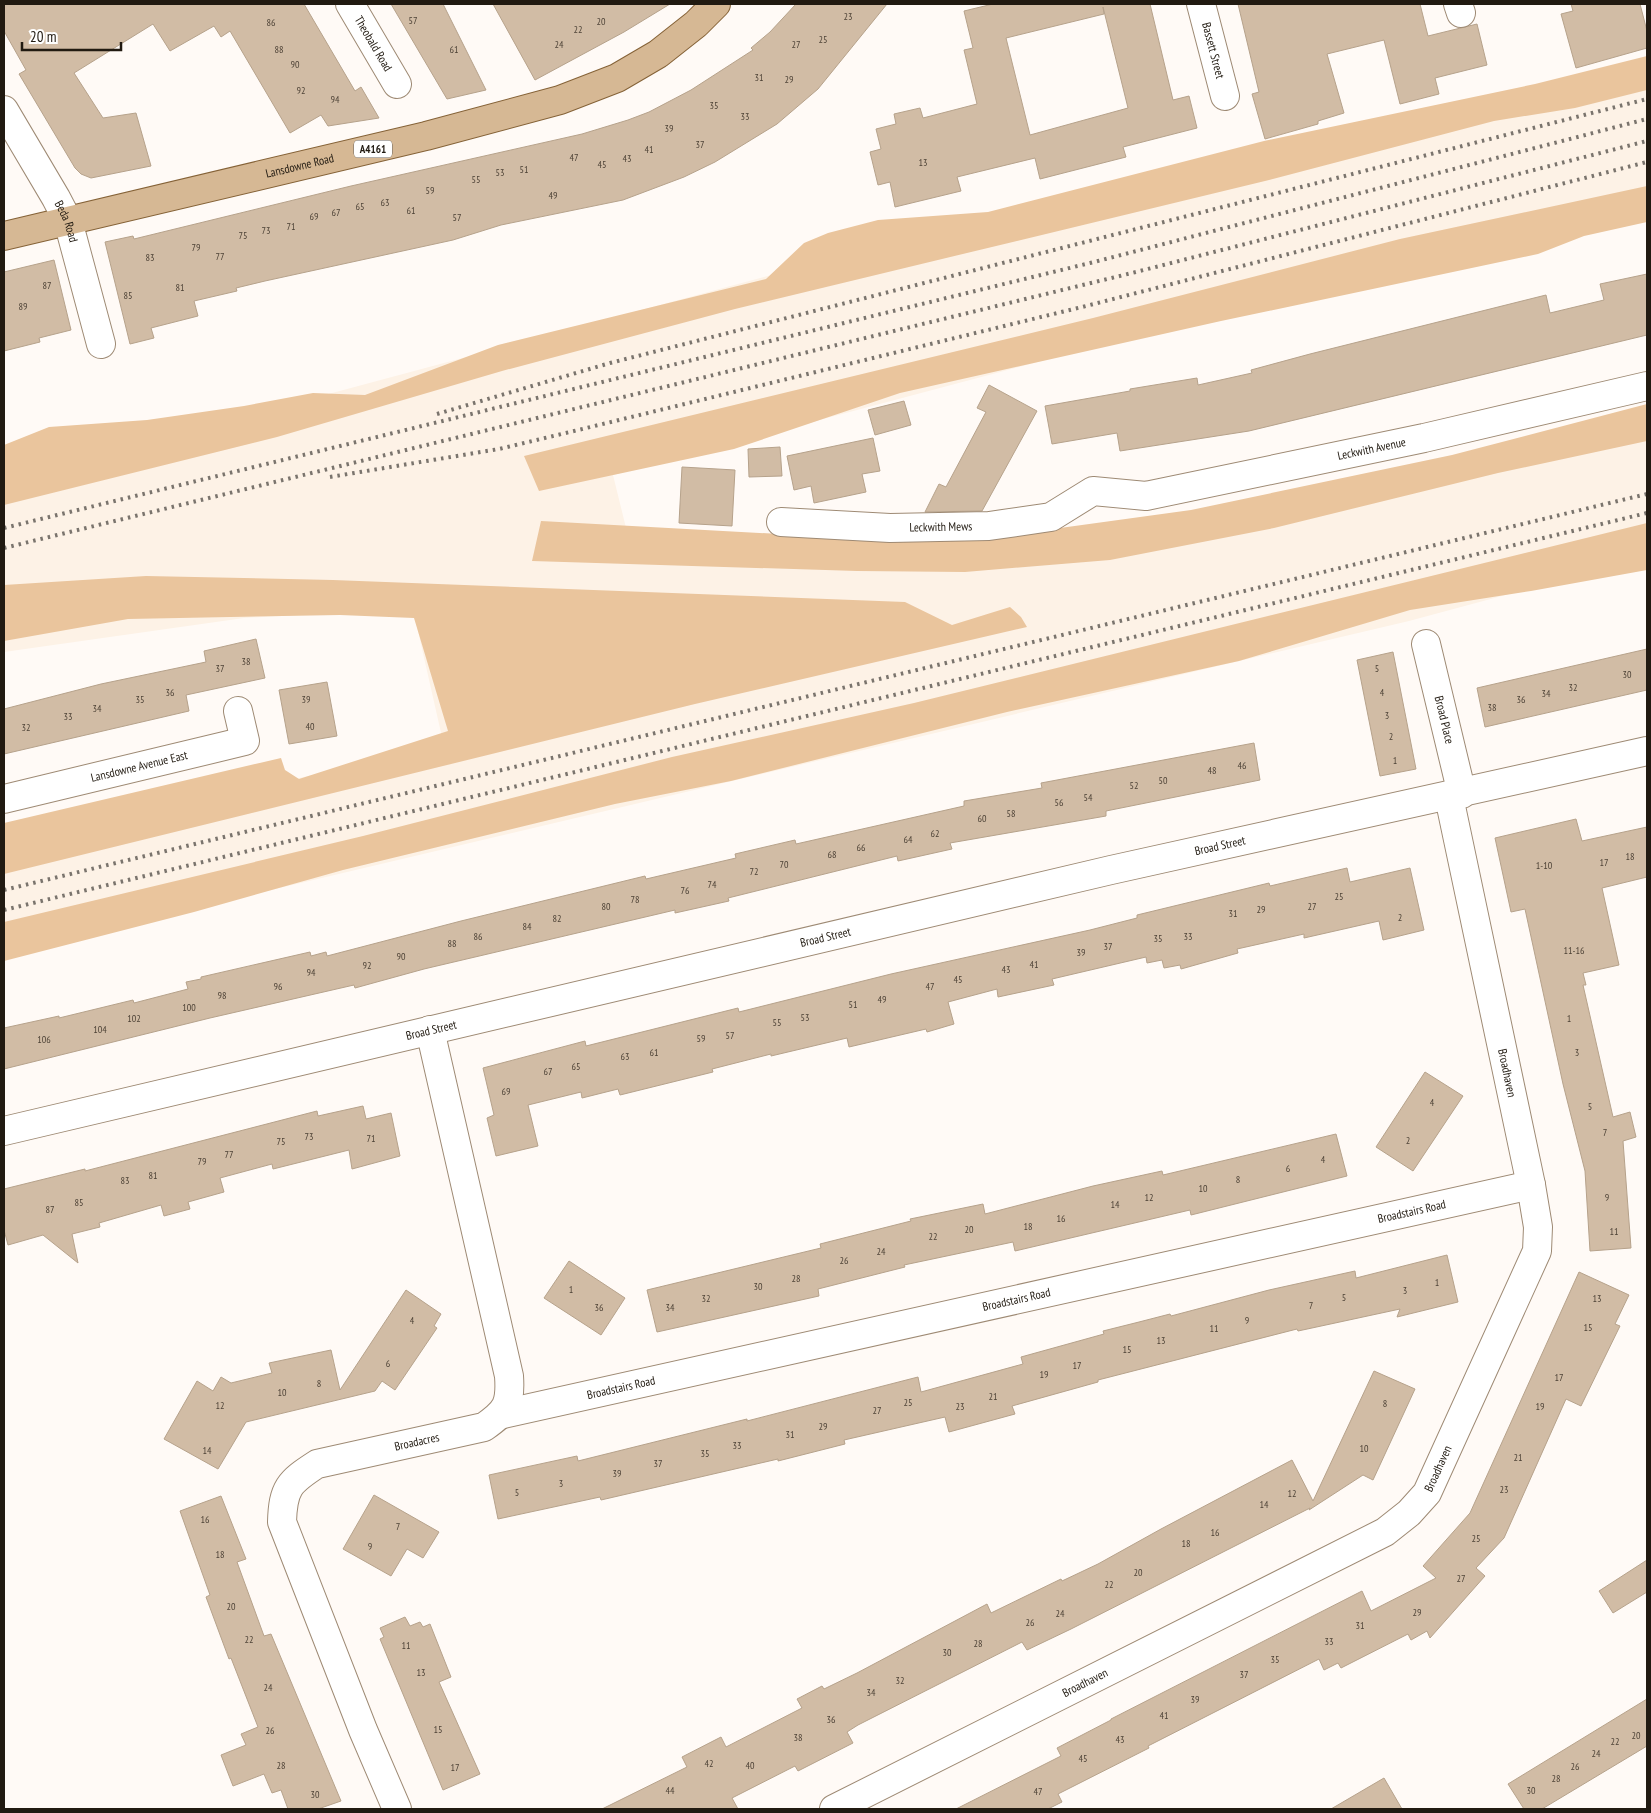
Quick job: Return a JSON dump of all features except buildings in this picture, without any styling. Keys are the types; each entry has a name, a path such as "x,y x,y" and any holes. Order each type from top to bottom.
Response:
{"main road":[{"name":"Lansdowne Road","path":"4,236 426,136 560,100 617,78 658,54 696,24 716,4"}],"street":[{"name":"Theobald Road","path":"350,4 397,84"},
{"name":"Bassett Street","path":"1201,4 1225,96"},
{"name":"Beda Road","path":"4,110 68,221 101,344"},
{"name":"Leckwith Avenue","path":"1093,491 1146,496 1406,442 1647,386"},
{"name":"Leckwith Mews","path":"781,522 890,528 989,526 1051,517 1093,491"},
{"name":"Broad Place","path":"1426,644 1455,795"},
{"name":"Lansdowne Avenue East","path":"4,799 245,741 238,711"},
{"name":"Broad Street","path":"4,1131 1111,870 1647,751"},
{"name":"Broadhaven","path":"834,1809 1386,1532 1409,1513 1427,1493 1537,1251 1538,1227 1455,795"},
{"path":"430,1030 509,1376 510,1396 503,1414"},
{"name":"Broadstairs Road","path":"503,1414 1530,1186"},
{"name":"Broadacres","path":"397,1809 363,1730 282,1522 283,1499 295,1478 317,1464 484,1427 503,1414"}],"shaded area":[{"path":"1647,56 1647,90 1575,108 1494,121 1265,181 735,309 502,371 277,437 4,505 4,445 49,427 147,420 244,406 313,393 365,395 498,345 766,279 804,243 828,233 878,220 988,212 1264,141 1535,84"},
{"path":"1647,62 1647,200 613,475 629,540 750,551 1095,539 1647,432 1647,557 1409,621 4,953 4,843 444,746 413,609 244,618 4,652 4,478 165,438 928,233"},
{"path":"1647,186 1647,222 1584,236 1538,254 1221,321 900,393 734,449 539,491 524,456 1093,318 1400,239"},
{"path":"1647,404 1647,441 1498,473 1274,528 1110,560 965,572 857,571 532,561 541,521 927,542 1031,532 1191,510 1452,455"},
{"path":"1647,523 1647,570 1410,610 1239,661 1007,712 731,781 615,804 343,870 194,912 4,961 4,922 363,836 672,757 914,703"},
{"path":"146,576 333,580 905,602 952,625 1010,607 1021,617 1027,627 695,704 4,874 4,823 281,758 285,770 299,779 448,731 414,618 340,615 128,619 4,641 4,585"}],"railway":[{"path":"437,414 610,363 1647,99"},
{"path":"4,528 1090,263 1647,119"},
{"path":"4,548 1136,272 1647,141"},
{"path":"330,477 499,449 1082,307 1647,162"},
{"path":"4,890 1647,494"},
{"path":"4,910 1647,513"}]}
